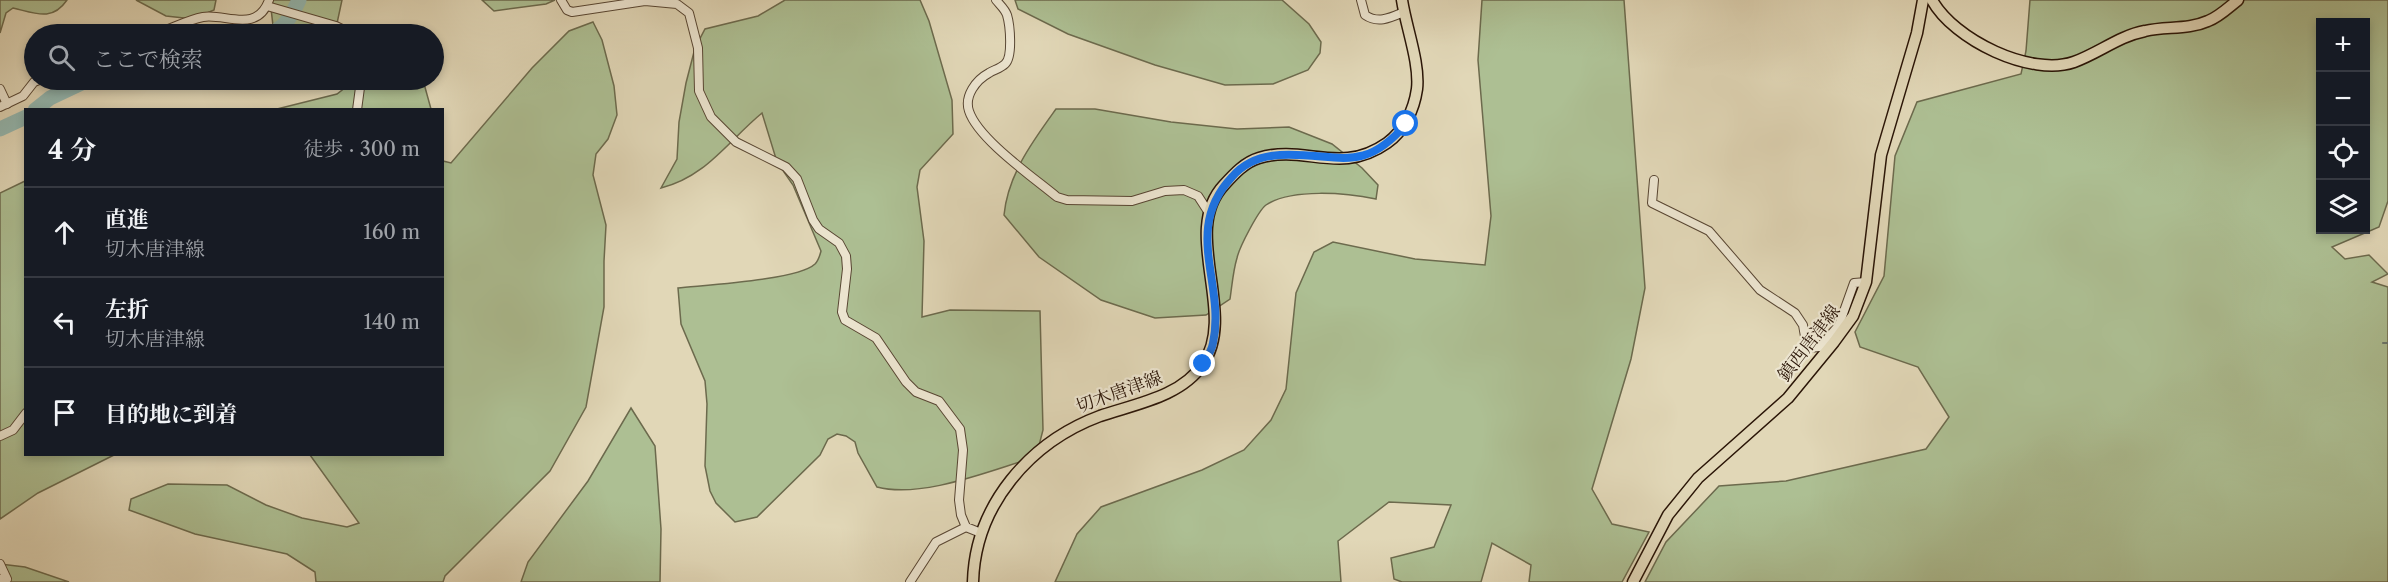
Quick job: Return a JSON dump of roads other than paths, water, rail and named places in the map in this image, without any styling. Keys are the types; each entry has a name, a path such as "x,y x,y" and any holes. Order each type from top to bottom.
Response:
{"main road":[{"name":"切木唐津線","path":"973,582 981,533 1000,493 1028,460 1072,427 1170,393 1190,380 1203,364 1213,345 1215,322 1207,239 1209,213 1219,190 1237,170 1259,158 1281,155 1343,160 1360,158 1393,139 1406,124 1417,88 1416,68 1402,0"},
{"name":"鎮西唐津線","path":"1633,582 1668,515 1698,478 1788,398 1853,316 1866,282 1881,155 1917,33 1923,0"},
{"path":"1932,0 1960,30 1974,41 2016,59 2040,66 2054,66 2074,62 2125,37 2145,31 2193,26 2210,21 2238,0"}],"street":[{"path":"561,0 567,10 572,12 645,1 677,4 689,13 698,48 699,91 711,117 736,142 786,167 797,179 813,220 819,229 839,243 846,256 847,269 842,312 844,320 876,338 906,382 916,392 939,401 960,429 963,450 959,500 961,515 966,527 981,533"},
{"path":"996,0 1006,13 1009,28 1009,58 1005,65 986,74 971,90 968,108 972,119 1006,155 1057,197 1067,200 1132,201 1165,191 1184,190 1198,196 1209,213"},
{"path":"1361,0 1365,15 1372,20 1386,19 1404,12"},
{"path":"184,24 204,17 231,21 246,20 257,16 268,3 280,10 329,24"},
{"path":"0,88 3,105 23,96 28,90"},
{"path":"357,108 360,90"},
{"path":"1654,180 1652,203 1709,231 1761,290 1795,313 1803,326 1808,348 1820,347 1839,325 1854,283 1866,282"},
{"path":"0,436 13,430 24,416"},
{"path":"910,582 936,542 966,527"},
{"path":"0,564 7,579 0,579"}],"waterway":[{"path":"284,24 299,0"},
{"path":"38,108 50,98 67,90"},
{"path":"0,129 24,118"},
{"path":"2383,343 2388,343"}]}
